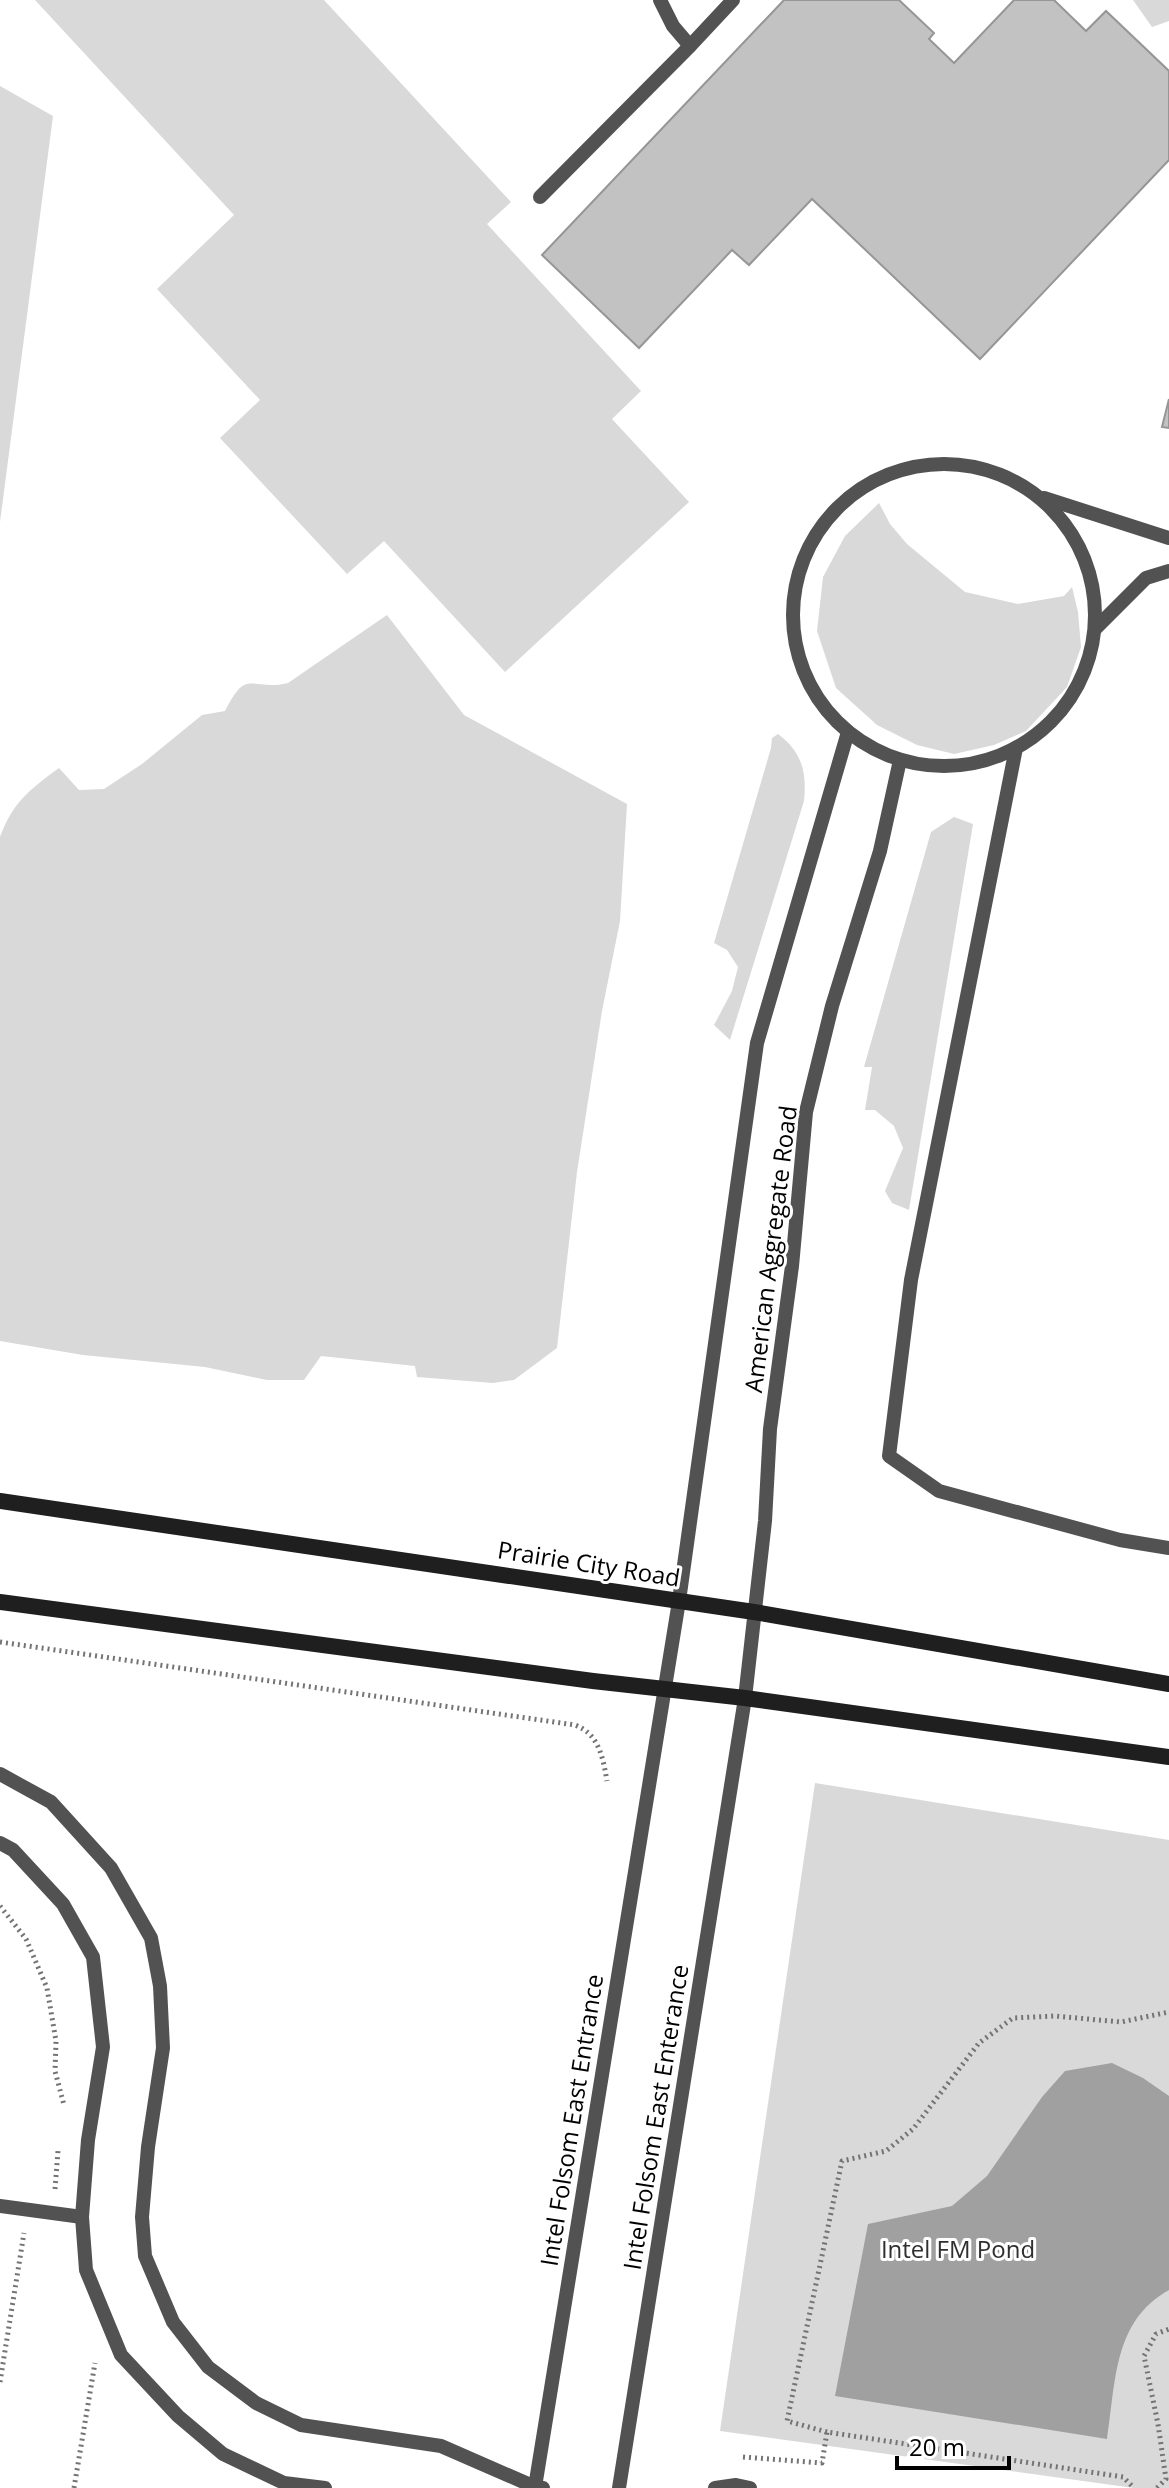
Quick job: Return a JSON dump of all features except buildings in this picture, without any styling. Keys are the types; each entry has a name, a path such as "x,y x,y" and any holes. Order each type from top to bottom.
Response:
{"main road":[{"name":"Prairie City Road","path":"0,1501 754,1612 1169,1684"},
{"path":"0,1602 562,1677 745,1698 1169,1757"}],"lane":[{"path":"660,0 673,26 690,46"},
{"path":"540,197 733,0"},
{"path":"934,463 963,464 1017,481 1040,497 1061,518 1078,543 1089,570 1095,599 1095,629 1089,658 1078,686 1040,732 1016,748 988,759 959,766 929,766 900,760 873,749 848,732 827,712 800,663 792,611 803,558 834,511 855,492 907,468 934,463"},
{"path":"1040,497 1169,538"},
{"path":"1095,629 1146,578 1169,571"},
{"name":"Intel Folsom East Entrance","path":"535,2488 679,1601 757,1043 848,732"},
{"path":"1016,748 911,1280 889,1456 939,1491 1120,1540 1169,1548"},
{"name":"American Aggregate Road","path":"735,1752 745,1698 765,1521 770,1429 792,1266 806,1112 832,1006 880,851 900,760"},
{"name":"Intel Folsom East Enterance","path":"619,2488 735,1752"},
{"path":"0,1774 51,1802 111,1868 151,1938 160,1986 163,2048 148,2147 142,2217 145,2256 173,2322 208,2367 256,2403 301,2425 441,2446 535,2488"},
{"path":"0,1843 13,1850 63,1904 93,1957 103,2047 88,2140 82,2217 86,2270 121,2355 178,2416 223,2454 284,2483 325,2488"},
{"path":"0,2206 82,2217"},
{"path":"715,2488 736,2485 750,2488"}],"path":[{"path":"0,1642 575,1725 584,1728 602,1751 607,1781"},
{"path":"1134,2488 1123,2477 827,2432 787,2421 842,2161 886,2151 913,2129 979,2043 1013,2018 1055,2016 1121,2022 1169,2012"},
{"path":"0,2382 28,2209"},
{"path":"1157,2488 1166,2479 1144,2356 1156,2334 1169,2329"},
{"path":"743,2457 822,2463 827,2432"}],"green space":[{"path":"35,0 324,0 511,202 487,224 641,391 612,419 689,502 505,672 384,541 347,574 220,438 260,400 157,289 234,215"},
{"path":"1133,0 1169,0 1169,21 1152,27"},
{"path":"0,86 53,116 0,522"},
{"path":"879,503 890,524 907,544 965,592 1018,604 1064,596 1072,587 1081,647 1067,687 1026,731 994,745 954,754 917,745 877,725 836,688 817,631 823,577 845,536"},
{"path":"387,615 464,715 627,804 620,921 602,1011 577,1172 557,1348 514,1380 493,1383 417,1377 415,1366 321,1356 304,1380 267,1380 205,1367 83,1355 0,1341 0,837 10,815 31,790 59,768 79,790 104,789 142,764 202,715 225,711 245,685 288,683"},
{"path":"778,734 798,755 805,781 804,801 730,1040 714,1025 732,991 738,967 727,950 714,943 772,738"},
{"path":"954,817 973,824 909,1210 892,1203 885,1191 903,1148 894,1126 875,1110 865,1110 872,1067 864,1067 931,832"},
{"name":"Intel FM Pond","path":"815,1783 1169,1840 1169,2488 1134,2488 720,2431"}],"shaded area":[{"path":"1112,2063 1143,2078 1169,2096 1169,2290 1137,2318 1127,2336 1116,2375 1107,2439 835,2396 868,2224 952,2206 987,2176 1042,2097 1065,2071"}]}
